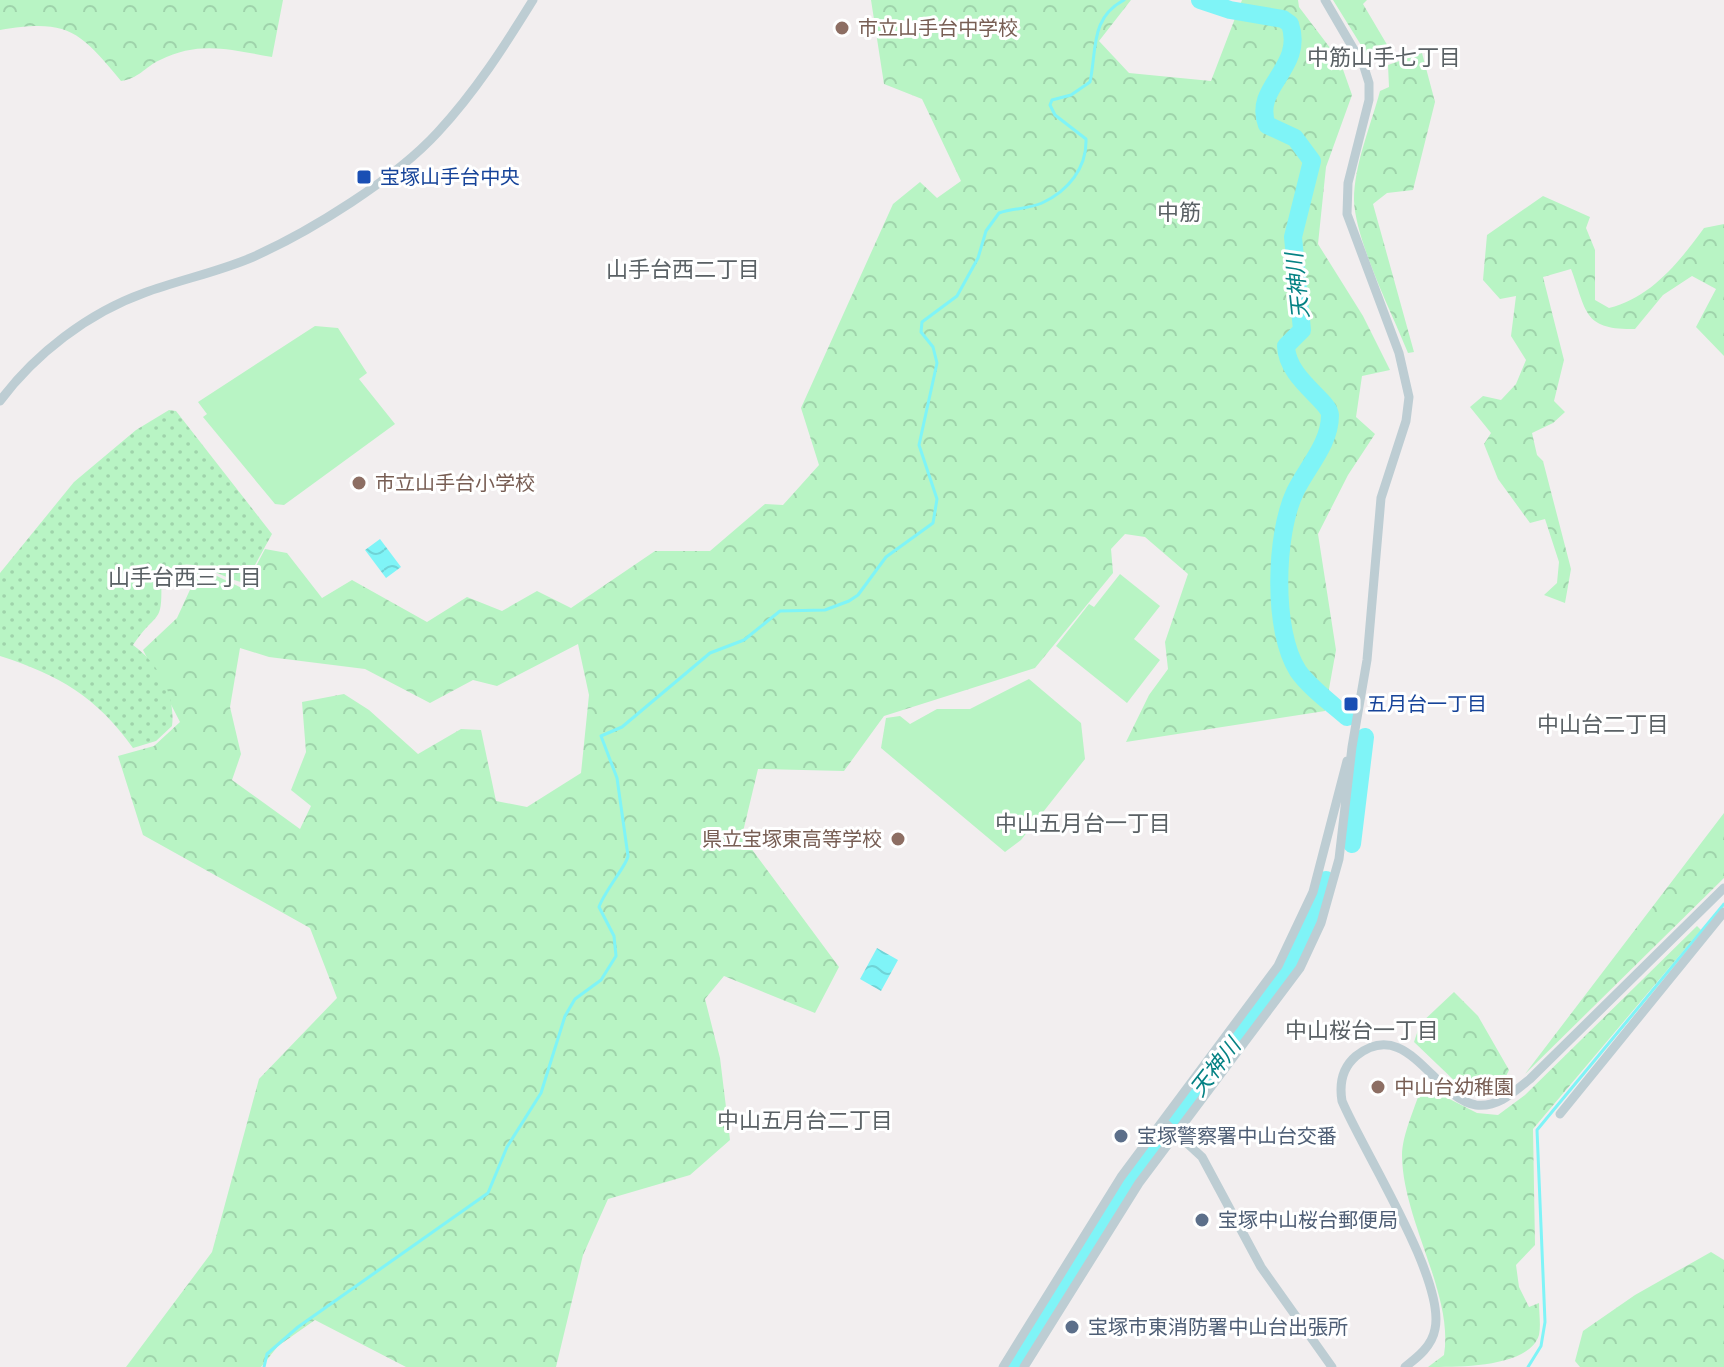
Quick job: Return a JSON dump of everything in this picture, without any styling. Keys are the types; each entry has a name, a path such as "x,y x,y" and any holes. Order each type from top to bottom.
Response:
{"street":[{"path":"0,401 21,375 60,340 110,308 141,294 253,257 325,219 394,169 435,135 463,103 533,0"},
{"path":"1003,1367 1121,1177 1170,1127 1286,990 1321,923 1339,859 1352,747 1367,660 1381,498 1406,421 1409,397 1399,353 1347,214 1348,183 1369,100 1369,83 1364,67 1325,0"},
{"path":"1024,1367 1139,1183 1170,1127 1255,1002 1294,937 1313,892 1352,747"},
{"path":"1405,1367 1435,1333 1436,1314 1411,1239 1342,1101 1345,1068 1365,1050 1387,1045 1408,1053 1463,1101 1482,1106 1501,1100 1530,1079 1724,888"},
{"path":"1560,1114 1724,912"},
{"path":"1170,1127 1202,1157 1268,1279 1332,1367"}],"green space":[{"path":"0,0 283,0 272,57 216,48 189,50 160,60 132,78 121,81 94,50 70,32 41,26 0,30"},
{"path":"871,0 1131,0 1099,41 1129,73 1211,81 1242,0 1298,0 1299,7 1340,61 1352,95 1326,167 1318,244 1363,316 1390,370 1362,376 1356,417 1375,434 1348,475 1318,534 1336,650 1325,711 1126,742 1149,695 1168,669 1165,642 1188,574 1145,537 1125,534 1111,549 1113,573 1035,668 884,716 844,771 758,769 742,836 839,967 815,1013 724,976 705,999 720,1058 730,1140 690,1175 608,1199 583,1255 556,1367 406,1367 315,1320 278,1346 261,1367 126,1367 212,1252 259,1079 337,998 310,928 143,835 118,756 154,746 180,722 143,650 177,618 200,568 244,589 265,549 287,553 322,598 352,580 427,622 467,597 502,611 537,591 571,608 655,551 710,551 765,504 783,505 819,465 801,408 893,204 920,182 937,198 961,181 922,99 884,84","holes":["578,644 589,695 581,773 527,807 496,801 481,730 461,729 418,754 369,710 344,694 302,702 306,752 291,790 311,806 300,829 232,780 241,754 230,707 240,648 269,657 365,669 430,703 473,680 497,686"]},
{"path":"1333,0 1367,0 1363,4 1389,48 1369,58"},
{"path":"1422,53 1435,102 1413,190 1387,193 1373,204 1414,352 1408,353 1367,255 1354,200 1360,159 1380,91 1389,87 1388,65"},
{"path":"1543,196 1590,217 1586,228 1595,250 1595,300 1609,308 1638,296 1663,277 1704,228 1724,224 1724,356 1696,327 1716,289 1692,276 1663,295 1635,329 1596,322 1585,307 1571,269 1543,277 1564,360 1554,401 1565,412 1553,423 1532,433 1537,455 1543,461 1571,569 1565,603 1544,595 1557,583 1559,562 1545,519 1530,523 1498,479 1484,444 1491,433 1470,407 1483,396 1501,400 1516,384 1526,360 1511,336 1516,296 1500,299 1483,280 1487,235"},
{"path":"315,326 338,328 367,373 359,379 395,424 284,505 275,504 203,417 207,414 198,402"},
{"path":"169,410 176,411 272,534 245,583 192,565 172,568 161,575 160,611 133,645 157,670 168,691 172,726 156,741 133,748 91,701 41,671 0,656 0,573 74,482 136,430"},
{"path":"1120,574 1160,606 1134,639 1160,660 1127,703 1056,646 1089,604 1094,607"},
{"path":"1029,679 1081,723 1085,759 1021,840 1005,852 881,748 886,718 900,716 910,724 937,709 970,709"},
{"path":"1724,813 1724,878 1525,1074"},
{"path":"1697,926 1701,930 1533,1129 1535,1245 1516,1265 1519,1287 1529,1307 1539,1303 1540,1331 1533,1346 1522,1354 1493,1363 1428,1367 1444,1355 1445,1332 1442,1308 1410,1206 1402,1156 1407,1129 1422,1085 1477,1113 1498,1115 1525,1095"},
{"path":"1454,992 1478,1016 1509,1070 1499,1090 1461,1087 1414,1042 1420,1024"},
{"path":"1711,1252 1724,1260 1724,1367 1580,1367 1575,1361 1583,1331 1635,1295"}],"water":[{"path":"380,539 401,567 386,578 365,550"},
{"path":"877,948 898,960 881,991 860,979"}],"waterway":[{"path":"264,1367 267,1354 298,1327 488,1193 507,1147 541,1093 565,1016 575,999 601,980 616,956 614,936 599,907 628,856 617,778 601,736 622,727 710,653 744,640 780,611 825,610 849,601 858,595 886,557 933,523 937,499 919,445 937,363 933,347 921,332 922,322 957,296 978,258 986,231 999,213 1042,203 1060,192 1074,177 1083,160 1086,139 1055,115 1050,105 1052,100 1071,95 1090,82 1100,25 1113,7 1124,0"},
{"name":"天神川","path":"1200,0 1230,10 1283,19 1290,24 1293,40 1291,53 1266,99 1264,111 1267,125 1295,138 1312,161 1293,237 1302,330 1286,346 1293,369 1330,415 1322,446 1288,510 1280,557 1280,608 1290,654 1298,671 1347,717"},
{"name":"天神川","path":"1352,844 1365,737"},
{"name":"天神川","path":"1012,1367 1130,1178 1275,989 1304,939 1326,880"},
{"path":"1528,1367 1541,1346 1545,1322 1537,1130 1724,904"}],"place":[{"name":"市立山手台中学校","path":"842,28"},
{"name":"宝塚山手台中央","path":"364,177"},
{"name":"市立山手台小学校","path":"359,483"},
{"name":"五月台一丁目","path":"1351,704"},
{"name":"県立宝塚東高等学校","path":"898,839"},
{"name":"中山台幼稚園","path":"1378,1087"},
{"name":"宝塚警察署中山台交番","path":"1121,1136"},
{"name":"宝塚中山桜台郵便局","path":"1202,1220"},
{"name":"宝塚市東消防署中山台出張所","path":"1072,1327"}],"district":[{"name":"中筋山手七丁目","path":"1384,57"},
{"name":"中筋","path":"1179,212"},
{"name":"山手台西二丁目","path":"683,269"},
{"name":"山手台西三丁目","path":"185,577"},
{"name":"中山台二丁目","path":"1603,724"},
{"name":"中山五月台一丁目","path":"1083,823"},
{"name":"中山桜台一丁目","path":"1362,1030"},
{"name":"中山五月台二丁目","path":"805,1120"}]}
